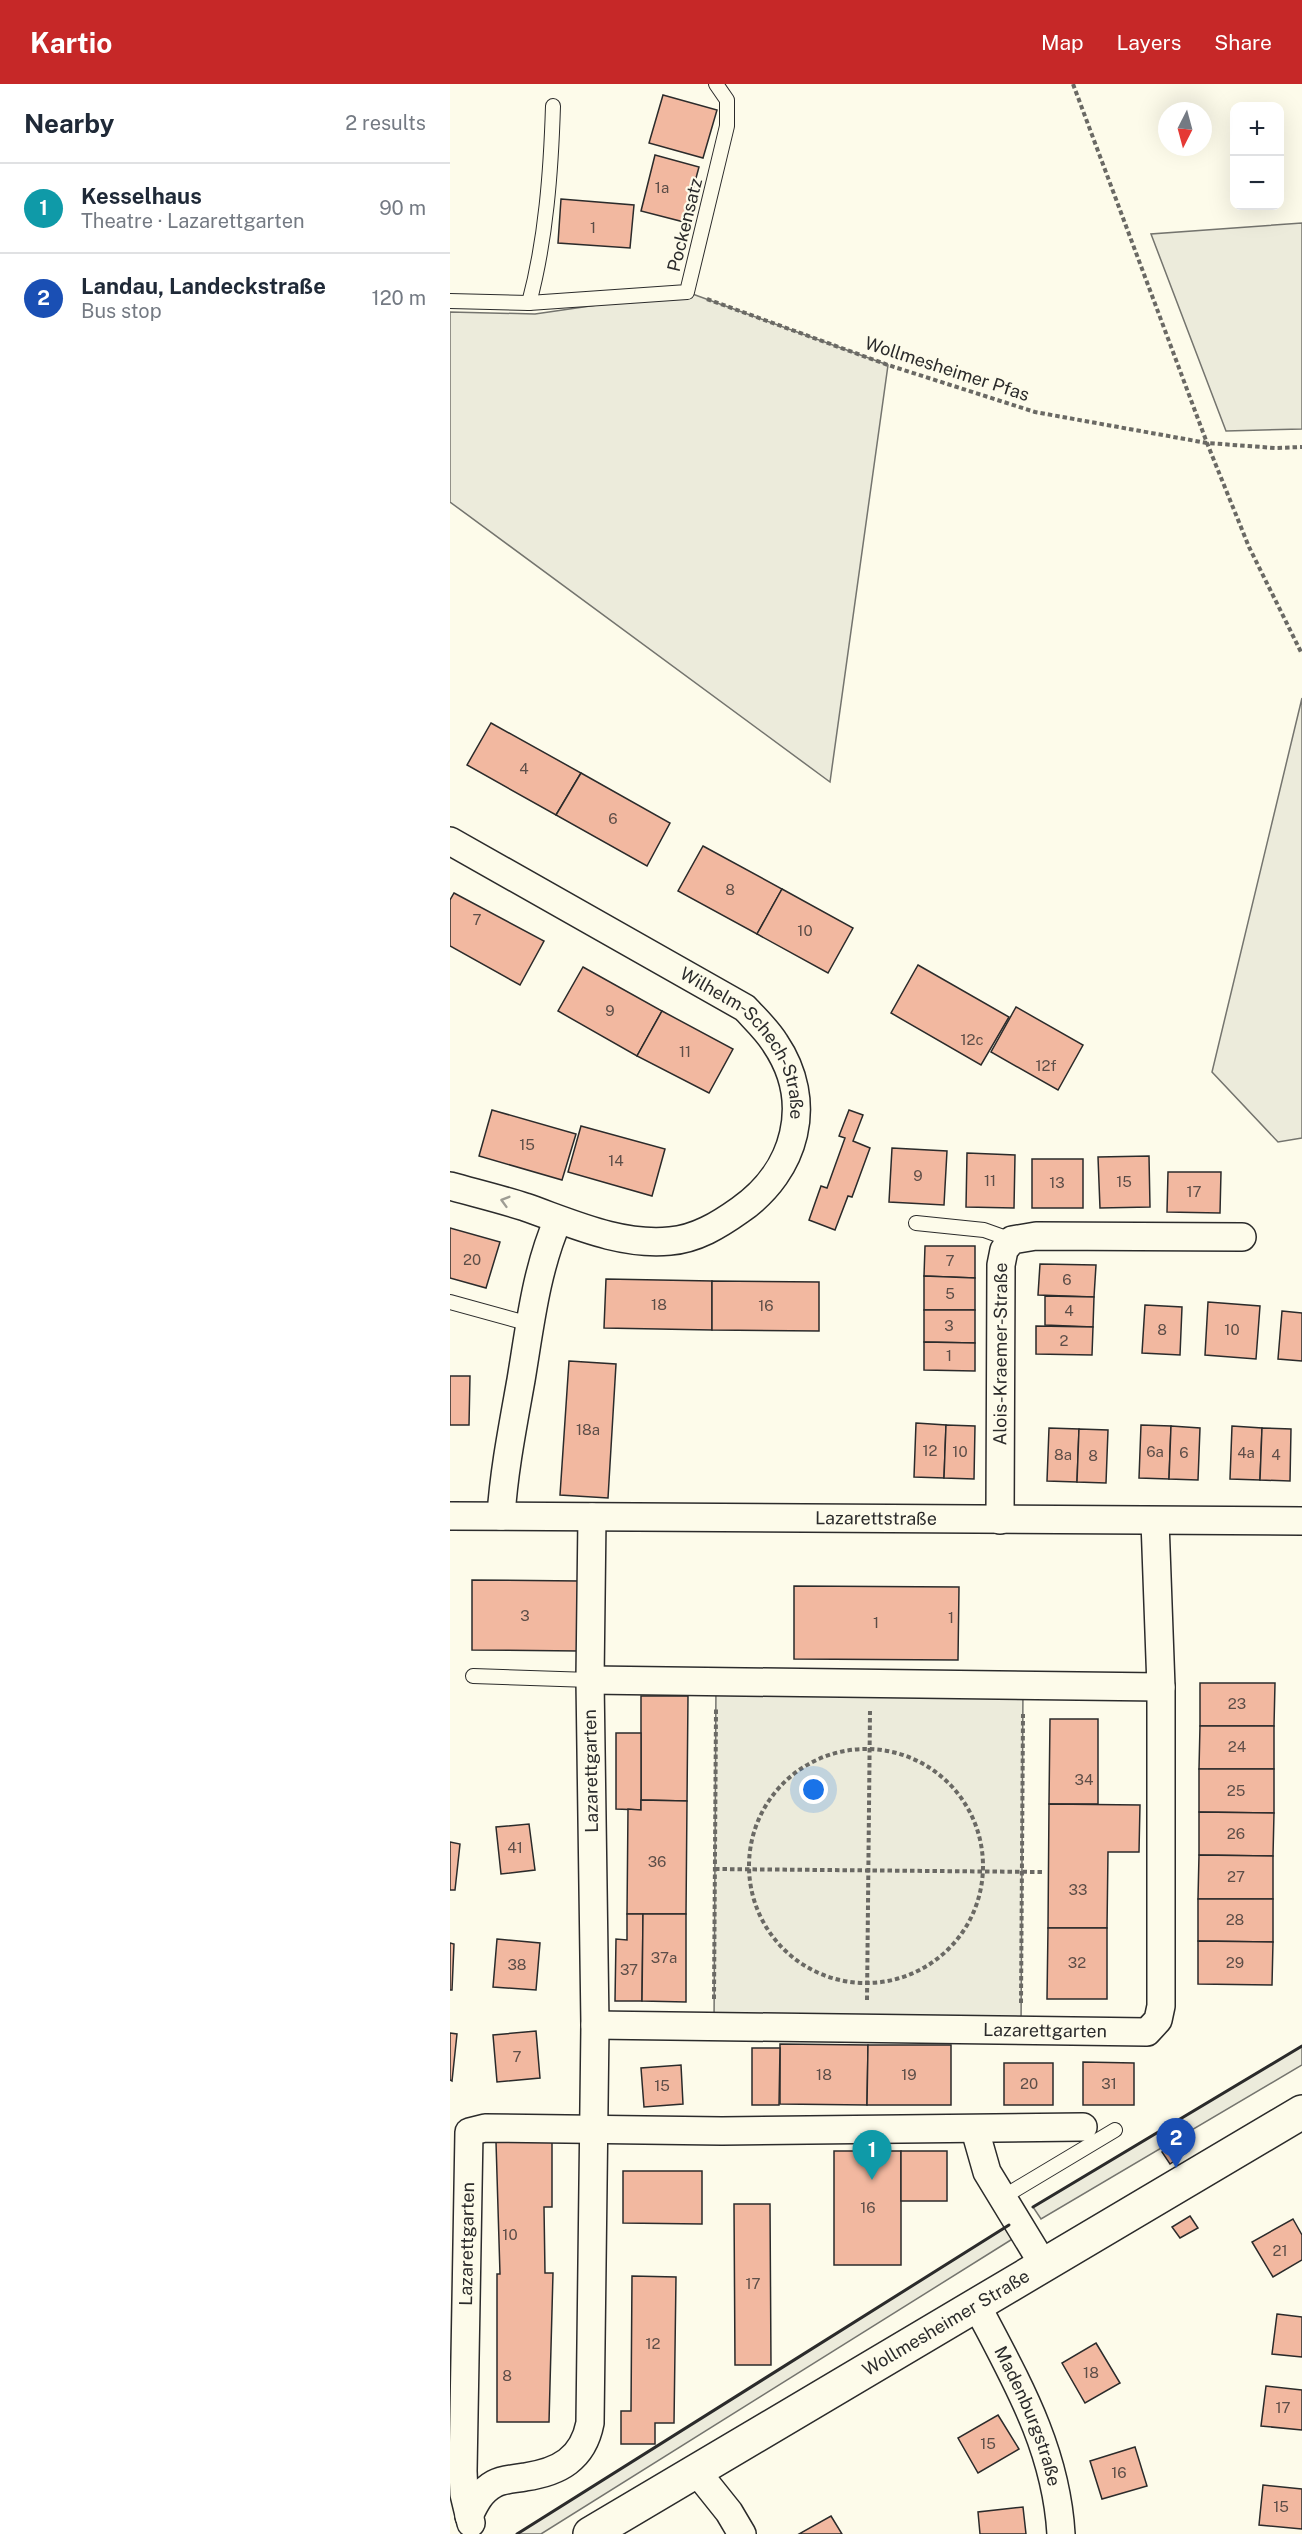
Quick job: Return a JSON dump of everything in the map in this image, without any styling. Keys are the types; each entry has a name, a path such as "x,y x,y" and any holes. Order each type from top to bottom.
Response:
{"main road":[{"name":"Wollmesheimer Straße","path":"590,2534 1302,2112"}],"street":[{"name":"Wilhelm-Schech-Straße","path":"450,841 745,1008 776,1044 792,1081 795,1122 787,1157 779,1174 767,1188 726,1220 695,1235 671,1241 644,1241 614,1236 450,1186"},
{"path":"501,1516 505,1473 530,1324 547,1248 558,1220"},
{"name":"Alois-Kraemer-Straße","path":"1000,1520 1001,1265 1004,1250 1012,1240 1036,1236 1242,1237"},
{"name":"Lazarettstraße","path":"450,1516 1302,1521"},
{"name":"Lazarettgarten","path":"472,2525 478,2499 488,2488 504,2480 554,2471 576,2456 587,2437 591,2410 594,2130 590,1680 592,1517"},
{"name":"Lazarettgarten","path":"594,2025 1147,2032 1158,2020 1161,2006 1161,1688 1155,1521"},
{"path":"590,1680 1161,1688"},
{"name":"Lazarettgarten","path":"472,2525 464,2494 463,2472 469,2132 485,2127 594,2130 975,2130 1083,2127"},
{"path":"975,2130 982,2160 1043,2264"},
{"name":"Madenburgstraße","path":"976,2304 1045,2444 1053,2469 1060,2534"},
{"path":"697,2472 729,2512 742,2534"}],"lane":[{"name":"Pockensatz","path":"450,301 529,303 687,292 727,126 727,100 716,84"},
{"path":"529,303 536,277 552,157 553,106"},
{"path":"916,1223 984,1230 1012,1240"},
{"path":"450,1302 530,1324"},
{"path":"473,1676 590,1680"},
{"path":"1003,2197 1115,2130"}],"path":[{"path":"1073,84 1207,443 1249,547 1302,654"},
{"name":"Wollmesheimer Pfas","path":"687,292 888,365 1035,412 1207,443 1275,448 1302,447"},
{"path":"714,2027 716,1681"},
{"path":"867,2028 870,1683"},
{"path":"1021,2031 1023,1685"},
{"path":"869,1749 914,1759 943,1778 966,1804 980,1837 984,1872 977,1906 961,1937 936,1961 905,1978 867,1984 835,1980 803,1966 776,1943 758,1913 750,1870 750,1844 762,1811 783,1783 811,1763 844,1751 869,1749"},
{"path":"715,1869 1042,1872"}],"shaded area":[{"path":"1302,223 1302,429 1226,431 1151,234"},
{"path":"687,292 888,365 830,782 450,502 450,312 535,314"},
{"path":"1302,698 1302,1138 1278,1142 1212,1072"},
{"path":"716,1681 1023,1685 1021,2031 714,2027"},
{"path":"1302,2046 1302,2065 1041,2219 1033,2207"},
{"path":"1014,2222 1022,2233 541,2534 517,2534"}],"building":[{"path":"663,95 717,110 703,158 649,143"},
{"path":"655,155 699,167 684,222 641,211"},
{"path":"561,199 634,205 630,248 558,243"},
{"path":"491,723 581,773 556,815 467,765"},
{"path":"581,773 670,823 647,866 556,815"},
{"path":"703,846 782,889 757,934 678,891"},
{"path":"782,889 853,928 828,973 757,934"},
{"path":"454,893 544,941 520,985 450,946 450,900"},
{"path":"918,965 1009,1017 981,1065 891,1013"},
{"path":"583,967 662,1011 637,1056 558,1011"},
{"path":"1016,1007 1083,1045 1058,1090 991,1052"},
{"path":"662,1011 733,1049 709,1093 637,1056"},
{"path":"492,1110 576,1134 562,1180 479,1156"},
{"path":"849,1110 863,1115 853,1141 870,1148 852,1197 848,1196 835,1230 809,1220 821,1186 827,1188 845,1138 839,1136"},
{"path":"581,1126 665,1149 652,1196 568,1172"},
{"path":"892,1148 947,1151 944,1205 889,1202"},
{"path":"967,1153 1015,1155 1014,1208 966,1207"},
{"path":"1149,1156 1150,1207 1100,1208 1098,1157"},
{"path":"1032,1159 1083,1159 1083,1208 1032,1208"},
{"path":"1168,1172 1221,1172 1220,1213 1167,1212"},
{"path":"450,1228 500,1242 486,1288 450,1278"},
{"path":"925,1246 975,1246 975,1278 924,1276"},
{"path":"1040,1264 1096,1265 1094,1297 1038,1295"},
{"path":"924,1276 975,1278 975,1310 924,1310"},
{"path":"606,1279 712,1281 712,1330 604,1328"},
{"path":"712,1281 819,1282 819,1331 712,1330"},
{"path":"1045,1296 1094,1297 1093,1327 1045,1325"},
{"path":"1208,1302 1260,1306 1256,1359 1205,1355"},
{"path":"1145,1305 1182,1307 1180,1355 1142,1353"},
{"path":"924,1310 975,1310 975,1343 924,1342"},
{"path":"1282,1311 1302,1313 1302,1361 1278,1359"},
{"path":"1036,1326 1093,1327 1092,1355 1036,1354"},
{"path":"924,1342 975,1343 975,1371 924,1370"},
{"path":"569,1361 616,1364 608,1498 560,1495"},
{"path":"450,1376 470,1376 469,1425 450,1425"},
{"path":"916,1423 946,1425 944,1478 914,1477"},
{"path":"946,1425 975,1426 974,1479 944,1478"},
{"path":"1141,1425 1171,1426 1169,1479 1139,1478"},
{"path":"1171,1426 1200,1428 1198,1480 1169,1479"},
{"path":"1232,1426 1262,1428 1260,1480 1230,1479"},
{"path":"1049,1428 1079,1429 1077,1482 1047,1481"},
{"path":"1262,1428 1291,1429 1290,1481 1260,1480"},
{"path":"1079,1429 1108,1430 1106,1483 1077,1482"},
{"path":"472,1580 579,1581 579,1651 472,1650"},
{"path":"794,1586 959,1587 958,1660 794,1659"},
{"path":"1200,1683 1275,1683 1274,1726 1200,1726"},
{"path":"641,1696 688,1696 687,1801 641,1800"},
{"path":"1050,1719 1098,1719 1098,1804 1049,1804"},
{"path":"1200,1726 1274,1726 1274,1769 1199,1769"},
{"path":"616,1733 641,1733 641,1810 616,1809"},
{"path":"1199,1769 1274,1769 1274,1813 1199,1812"},
{"path":"641,1800 687,1801 686,1914 627,1914 628,1809 641,1810"},
{"path":"1049,1804 1140,1805 1139,1852 1108,1852 1107,1928 1048,1928"},
{"path":"1199,1812 1274,1813 1273,1856 1199,1855"},
{"path":"529,1824 535,1870 501,1874 496,1827"},
{"path":"450,1842 460,1844 455,1890 450,1890"},
{"path":"1199,1855 1273,1856 1273,1899 1198,1899"},
{"path":"1198,1899 1273,1899 1273,1942 1198,1941"},
{"path":"627,1914 643,1914 642,2001 615,2001 616,1939 627,1940"},
{"path":"643,1914 686,1914 686,2002 642,2001"},
{"path":"1048,1928 1107,1928 1107,1999 1047,1999"},
{"path":"497,1939 540,1943 536,1990 493,1987"},
{"path":"1198,1941 1273,1942 1272,1985 1198,1984"},
{"path":"450,1943 454,1944 452,1990 450,1990"},
{"path":"536,2031 540,2078 497,2082 493,2035"},
{"path":"450,2033 457,2034 452,2081 450,2080"},
{"path":"780,2044 868,2045 867,2105 780,2104"},
{"path":"868,2045 951,2045 951,2105 867,2105"},
{"path":"752,2048 780,2048 779,2105 752,2105"},
{"path":"1083,2062 1134,2063 1134,2105 1083,2105"},
{"path":"1004,2063 1053,2063 1053,2105 1004,2105"},
{"path":"681,2065 683,2104 644,2107 641,2068"},
{"path":"1180,2141 1187,2152 1170,2164 1162,2152"},
{"path":"496,2142 552,2142 552,2207 544,2207 545,2273 553,2273 549,2422 497,2422 497,2274 500,2274"},
{"path":"834,2151 901,2151 901,2265 834,2265"},
{"path":"901,2151 947,2151 947,2201 901,2201"},
{"path":"623,2171 702,2171 702,2224 623,2223"},
{"path":"734,2204 770,2204 771,2365 735,2365"},
{"path":"1190,2216 1198,2228 1180,2238 1172,2227"},
{"path":"1293,2219 1302,2235 1302,2260 1273,2277 1252,2242"},
{"path":"632,2276 676,2277 674,2423 655,2423 655,2444 621,2444 621,2411 631,2411"},
{"path":"1277,2314 1302,2317 1302,2357 1272,2354"},
{"path":"1096,2343 1120,2383 1085,2403 1062,2363"},
{"path":"1266,2386 1302,2390 1302,2430 1261,2426"},
{"path":"998,2415 1019,2449 978,2473 958,2438"},
{"path":"1135,2447 1147,2486 1102,2499 1090,2461"},
{"path":"1263,2485 1302,2489 1302,2529 1259,2525"},
{"path":"1023,2507 1026,2534 980,2534 978,2512"},
{"path":"831,2516 842,2534 799,2534"}],"wall":[{"path":"1033,2207 1302,2046"},
{"path":"517,2534 1009,2225"}],"place":[{"name":"Landau, Landeckstraße","path":"1176,2168"},
{"name":"Kesselhaus","path":"872,2180"}]}
